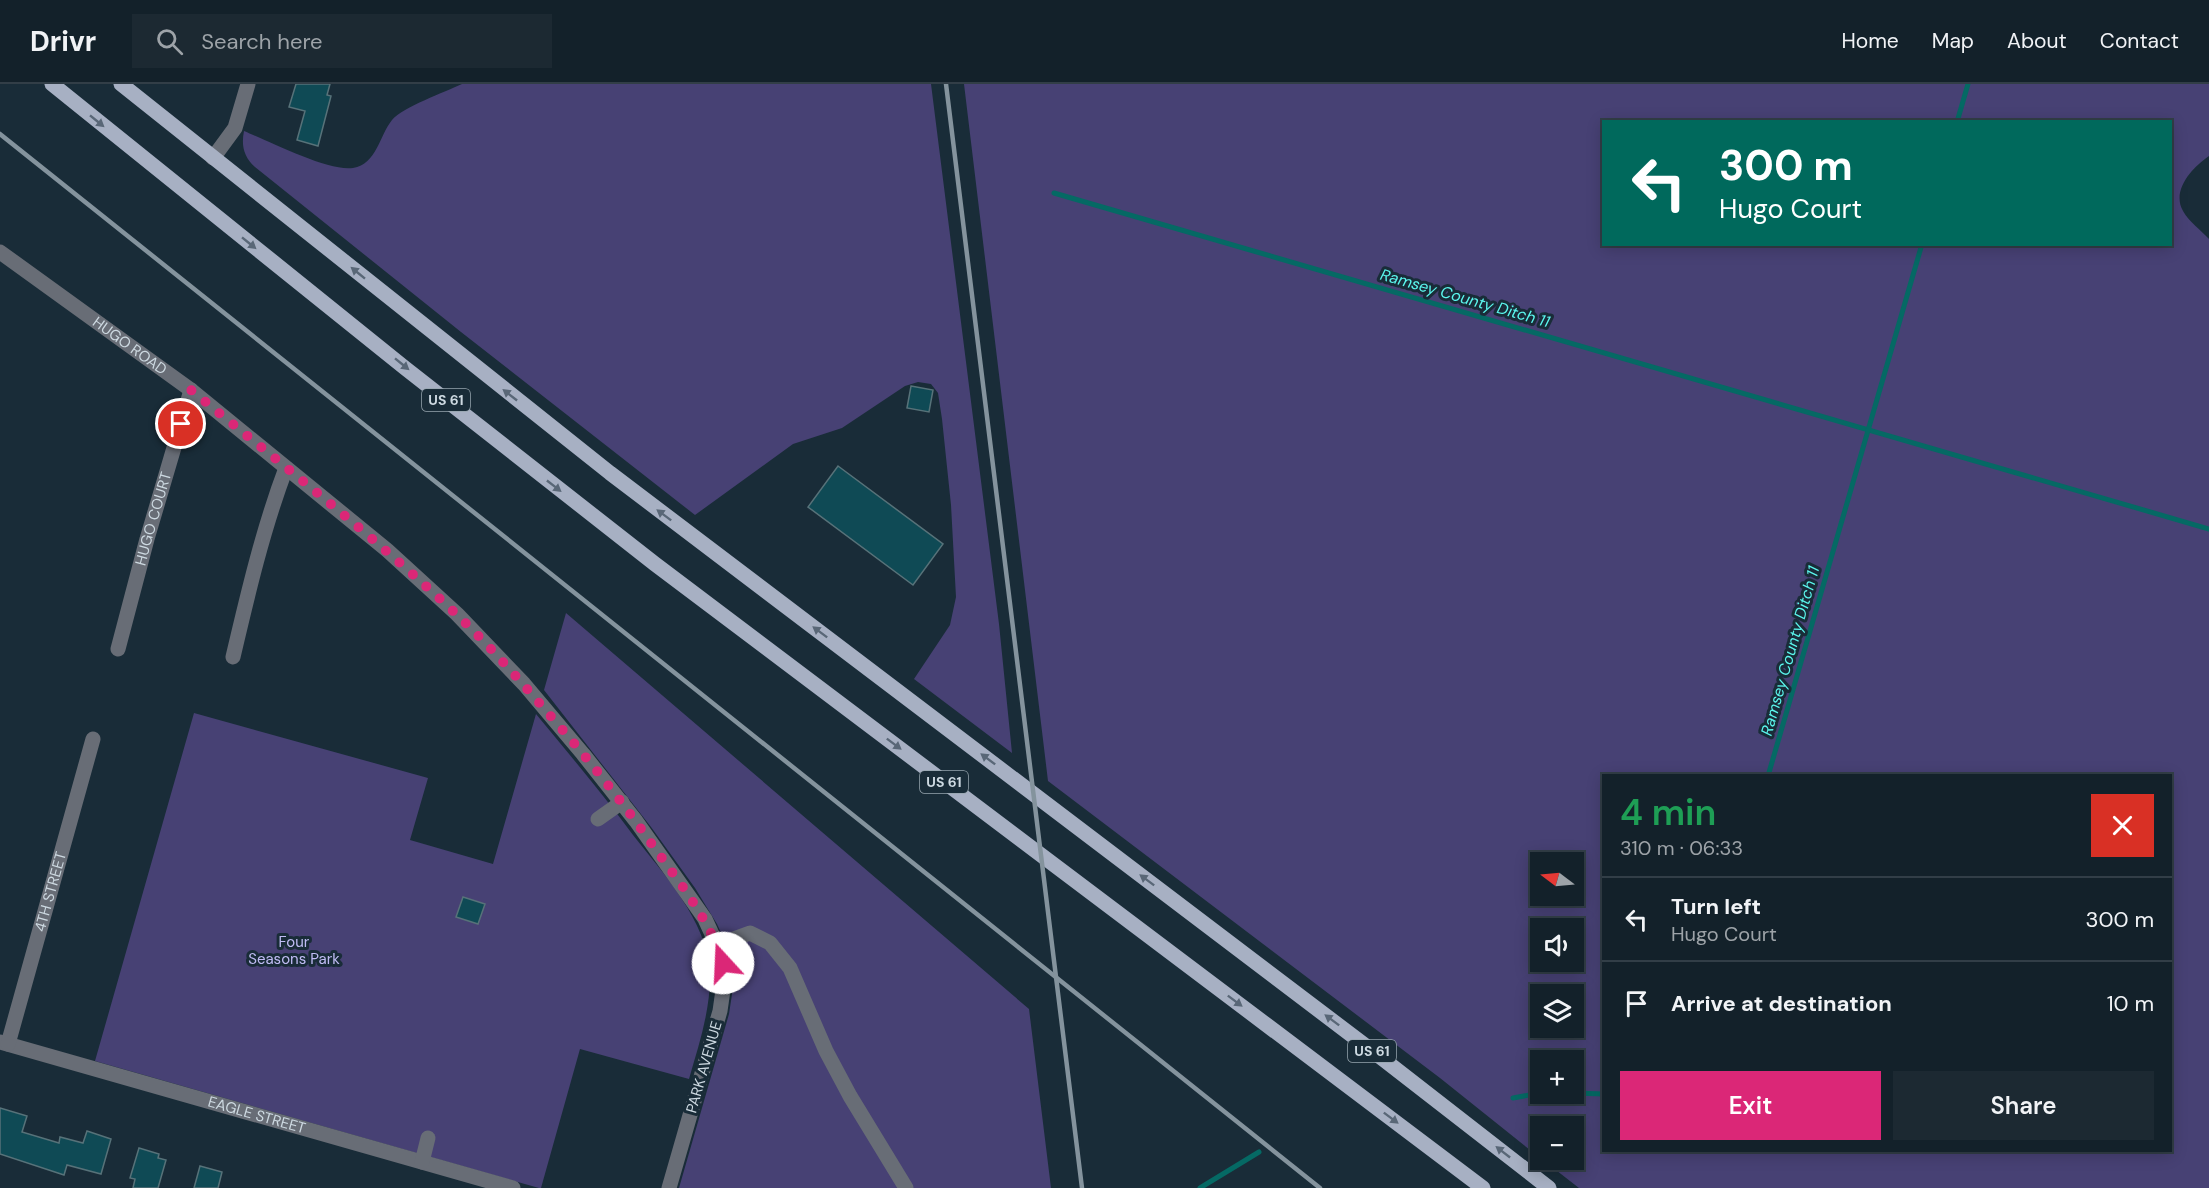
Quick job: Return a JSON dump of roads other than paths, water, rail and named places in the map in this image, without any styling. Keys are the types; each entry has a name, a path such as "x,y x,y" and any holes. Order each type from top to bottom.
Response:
{"main road":[{"name":"US 61","path":"52,84 405,368 646,557 1484,1188"},
{"name":"US 61","path":"121,84 610,473 1392,1066 1549,1188"}],"street":[{"path":"213,158 234,132 248,84"},
{"name":"HUGO ROAD","path":"0,252 191,390 387,550 457,614 524,684 622,802 705,920 717,945"},
{"name":"HUGO COURT","path":"118,649 147,539 191,390"},
{"path":"233,657 256,561 286,468"},
{"name":"4TH STREET","path":"4,1043 93,739"},
{"path":"598,819 622,802"},
{"path":"717,945 750,933 770,943 790,968 830,1060 906,1188"},
{"name":"PARK AVENUE","path":"669,1188 720,1011 723,963 717,945"},
{"name":"EAGLE STREET","path":"4,1043 513,1188"},
{"path":"422,1162 428,1138"}],"waterway":[{"name":"Ramsey County Ditch 11","path":"1958,120 1968,84"},
{"name":"Ramsey County Ditch 11","path":"1054,193 2209,529"},
{"name":"Ramsey County Ditch 11","path":"1769,774 1921,246"},
{"name":"Ramsey County Ditch 11","path":"1584,1093 1602,1094"},
{"name":"Ramsey County Ditch 11","path":"1513,1098 1530,1095"},
{"path":"1200,1188 1259,1152"}],"railway":[{"path":"946,84 1082,1188"},
{"path":"0,134 1320,1188"}],"park label":[{"name":"Four Seasons Park","path":"294,950"}]}
